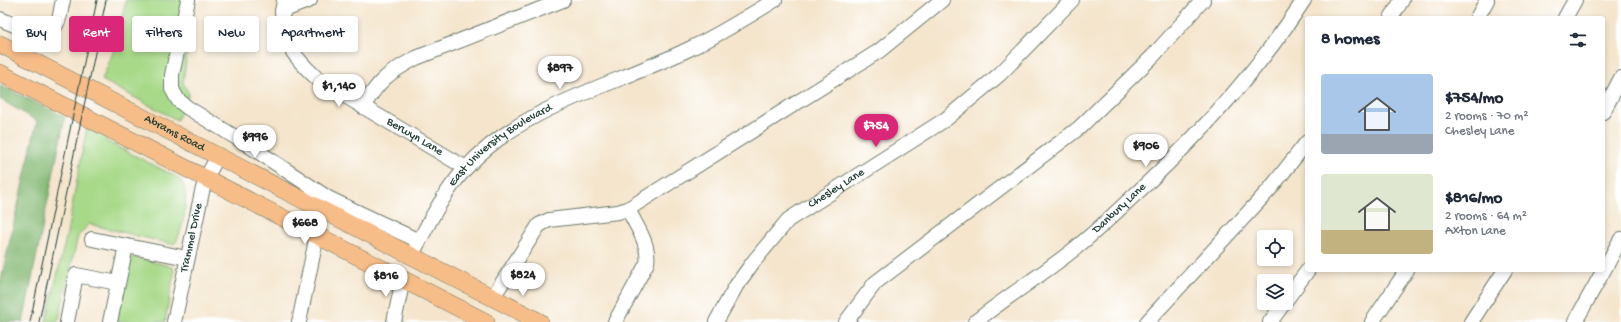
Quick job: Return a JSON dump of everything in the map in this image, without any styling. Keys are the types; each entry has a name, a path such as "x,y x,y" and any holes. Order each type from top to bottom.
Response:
{"main road":[{"name":"Abrams Road","path":"0,44 218,156 415,248 493,297 540,322"},
{"path":"0,73 486,322"},
{"path":"403,279 415,248"}],"street":[{"path":"0,19 39,33 46,33 54,29 58,21 63,0"},
{"path":"188,0 172,75 172,89 178,100 188,108 245,143 328,198 415,248"},
{"path":"283,5 310,0"},
{"path":"363,107 381,81 398,68 416,58 563,0"},
{"name":"East University Boulevard","path":"415,248 444,198 466,168 499,138 551,108 688,50 775,0"},
{"path":"493,297 539,225 549,220 618,212 628,209 879,51 942,0"},
{"name":"Chesley Lane","path":"716,322 754,261 788,220 946,119 1000,74 1072,0"},
{"path":"846,322 875,283 1079,128 1153,56 1202,0"},
{"name":"Danbury Lane","path":"975,322 1068,254 1160,173 1192,141 1250,74 1287,27 1304,0"},
{"path":"1392,16 1402,0"},
{"path":"1478,16 1487,0"},
{"path":"1567,16 1575,0"},
{"name":"Berwyn Lane","path":"283,5 281,19 284,34 299,62 320,81 466,168"},
{"path":"1605,108 1621,78"},
{"path":"1147,322 1270,189 1305,145"},
{"name":"Trammel Drive","path":"174,322 206,178 218,156"},
{"path":"615,322 648,263 649,251 628,209"},
{"path":"299,322 317,235"},
{"path":"92,239 187,258"},
{"path":"1605,268 1621,239"},
{"path":"110,322 126,246"},
{"path":"1293,290 1307,272"},
{"path":"1372,322 1406,272"},
{"path":"1470,322 1503,272"},
{"path":"1575,322 1603,272"},
{"path":"67,322 76,275 118,283"},
{"path":"394,322 403,279"},
{"path":"1270,322 1279,310"}],"green space":[{"path":"126,0 194,0 192,16 132,16 132,52 187,52 183,83 189,94 177,120 102,80 113,52 124,52 124,16 123,16"},
{"path":"0,85 65,117 23,322 0,322 0,284 37,121 0,99"},
{"path":"87,127 107,137 106,141 181,180 185,195 183,222 178,238 175,243 171,244 89,224 78,236 58,322 46,322 67,233"},
{"path":"133,257 173,267 174,273 165,322 116,322 130,259"}],"tram line":[{"path":"30,322 97,0"},
{"path":"39,322 106,0"}]}
